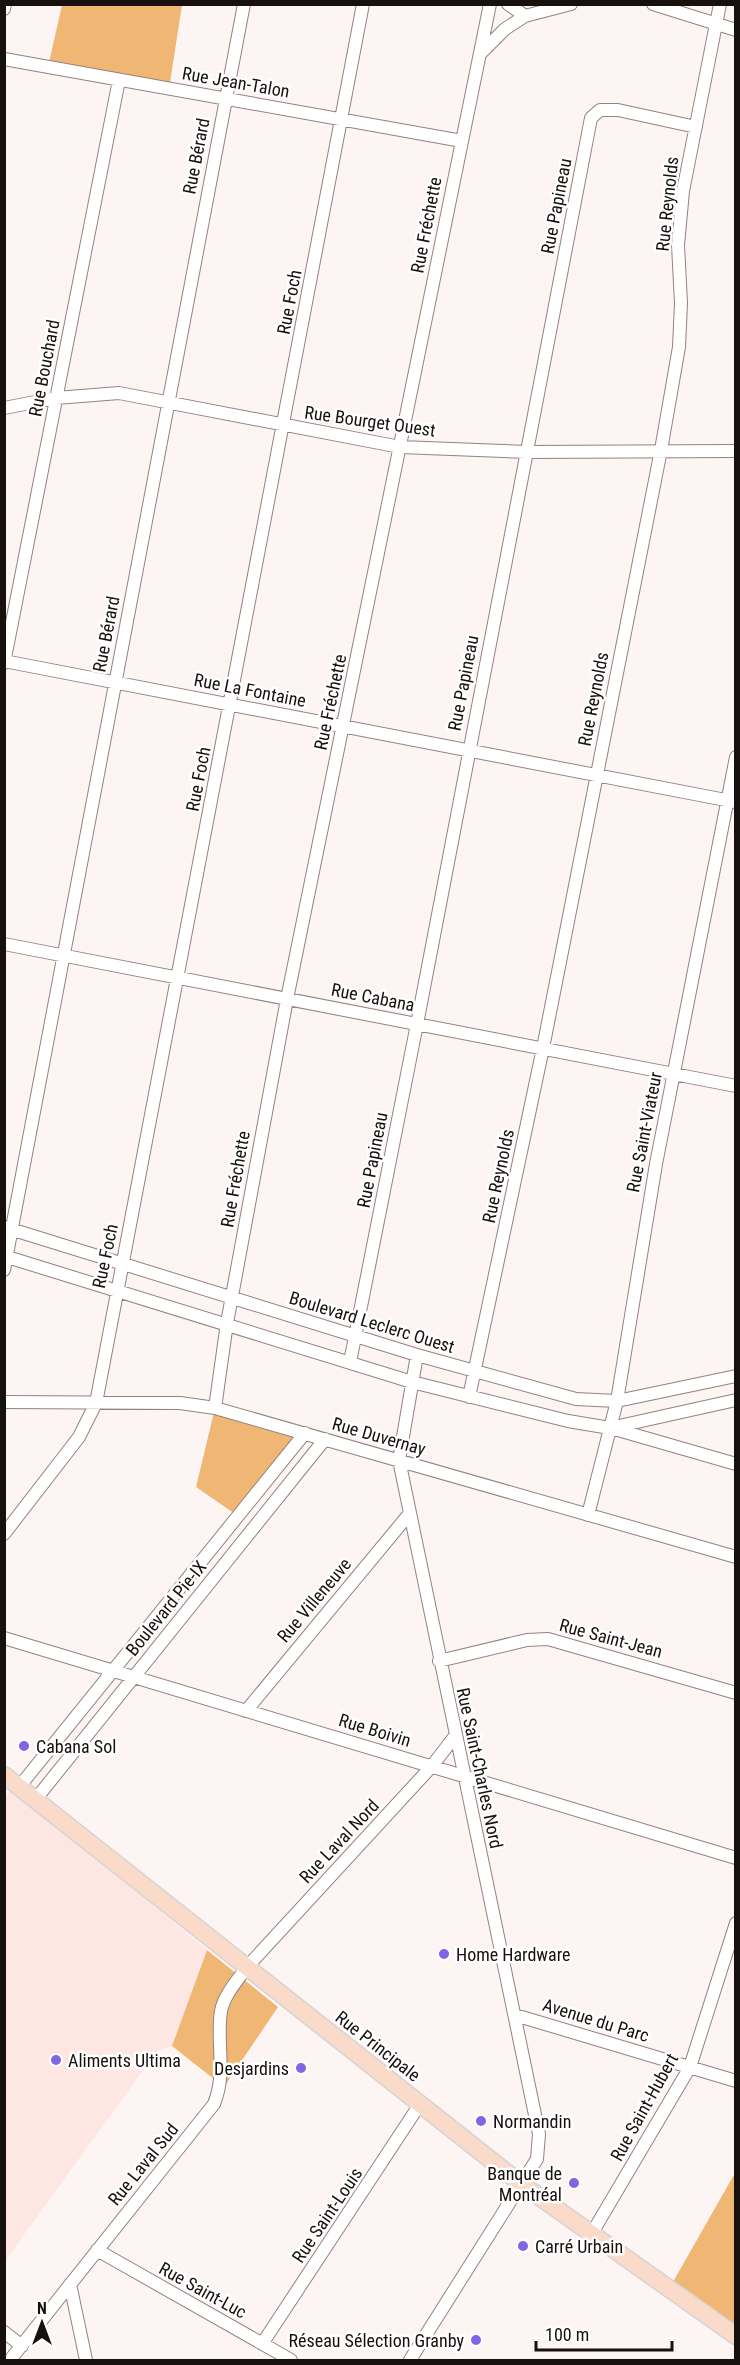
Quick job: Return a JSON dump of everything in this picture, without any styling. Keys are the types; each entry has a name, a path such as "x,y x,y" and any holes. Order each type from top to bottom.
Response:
{"main road":[{"name":"Rue Principale","path":"4,1775 520,2183 735,2336"}],"street":[{"path":"4,9 5,4"},
{"name":"Rue Bérard","path":"4,1270 9,1228 65,955 244,4"},
{"name":"Rue Foch","path":"4,1534 79,1437 96,1403 363,4"},
{"name":"Rue Fréchette","path":"215,1408 227,1323 287,999 490,4"},
{"path":"508,4 525,16"},
{"path":"479,55 505,29 525,16 571,4"},
{"path":"653,4 735,30"},
{"name":"Rue Reynolds","path":"469,1397 543,1048 661,450 679,347 681,303 678,245 683,191 720,4"},
{"name":"Rue Jean-Talon","path":"4,59 462,141"},
{"name":"Rue Bouchard","path":"5,662 119,80"},
{"name":"Rue Papineau","path":"350,1362 591,118 600,110 618,110 696,128"},
{"name":"Rue Bourget Ouest","path":"4,408 56,398 119,393 400,447 527,452 735,451"},
{"name":"Rue La Fontaine","path":"5,662 731,802"},
{"name":"Rue Saint-Viateur","path":"588,1515 617,1401 637,1270 673,1074 731,802 735,757"},
{"name":"Rue Cabana","path":"4,944 735,1086"},
{"name":"Boulevard Leclerc Ouest","path":"9,1228 417,1355 576,1399 617,1401 735,1377"},
{"path":"6,1256 412,1382 568,1421 610,1428 735,1464"},
{"name":"Rue Saint-Charles Nord","path":"410,2361 537,2159 539,2134 454,1736 399,1460 417,1355"},
{"path":"610,1428 735,1400"},
{"name":"Rue Duvernay","path":"4,1402 180,1403 215,1408 735,1557"},
{"path":"664,1416 655,1428 655,1433 664,1443"},
{"name":"Boulevard Pie-IX","path":"19,1787 305,1433"},
{"name":"Boulevard Pie-IX","path":"35,1800 325,1439"},
{"path":"247,1505 262,1517"},
{"name":"Rue Villeneuve","path":"246,1711 410,1513"},
{"path":"212,1548 227,1561"},
{"path":"166,1605 182,1616"},
{"name":"Rue Boivin","path":"4,1638 463,1774 735,1858"},
{"name":"Rue Saint-Jean","path":"440,1661 527,1640 548,1639 567,1642 735,1693"},
{"path":"62,1734 78,1747"},
{"name":"Rue Laval Nord","path":"247,1967 432,1766 454,1736"},
{"name":"Rue Saint-Hubert","path":"592,2234 690,2067 735,1923"},
{"name":"Rue Laval Sud","path":"10,2361 214,2104 222,2082 221,2010 226,1996 247,1967"},
{"name":"Avenue du Parc","path":"515,2015 735,2080"},
{"name":"Rue Saint-Louis","path":"262,2344 420,2104"},
{"name":"Rue Saint-Luc","path":"97,2250 291,2361"},
{"path":"70,2284 86,2361"},
{"path":"4,2332 22,2346"}],"shaded area":[{"path":"62,5 182,5 169,89 48,67"},
{"path":"215,1408 305,1433 238,1516 196,1487"},
{"path":"12,1789 207,1950 172,2046 157,2051 5,2261 4,1798"},
{"path":"207,1950 278,2007 224,2087 172,2046"},
{"path":"735,2173 735,2336 669,2289"}],"place":[{"name":"Cabana Sol","path":"24,1746"},
{"name":"Home Hardware","path":"444,1954"},
{"name":"Aliments Ultima","path":"56,2060"},
{"name":"Desjardins","path":"301,2068"},
{"name":"Normandin","path":"481,2121"},
{"name":"Banque de Montréal","path":"574,2183"},
{"name":"Carré Urbain","path":"523,2246"},
{"name":"Réseau Sélection Granby","path":"476,2340"}]}
